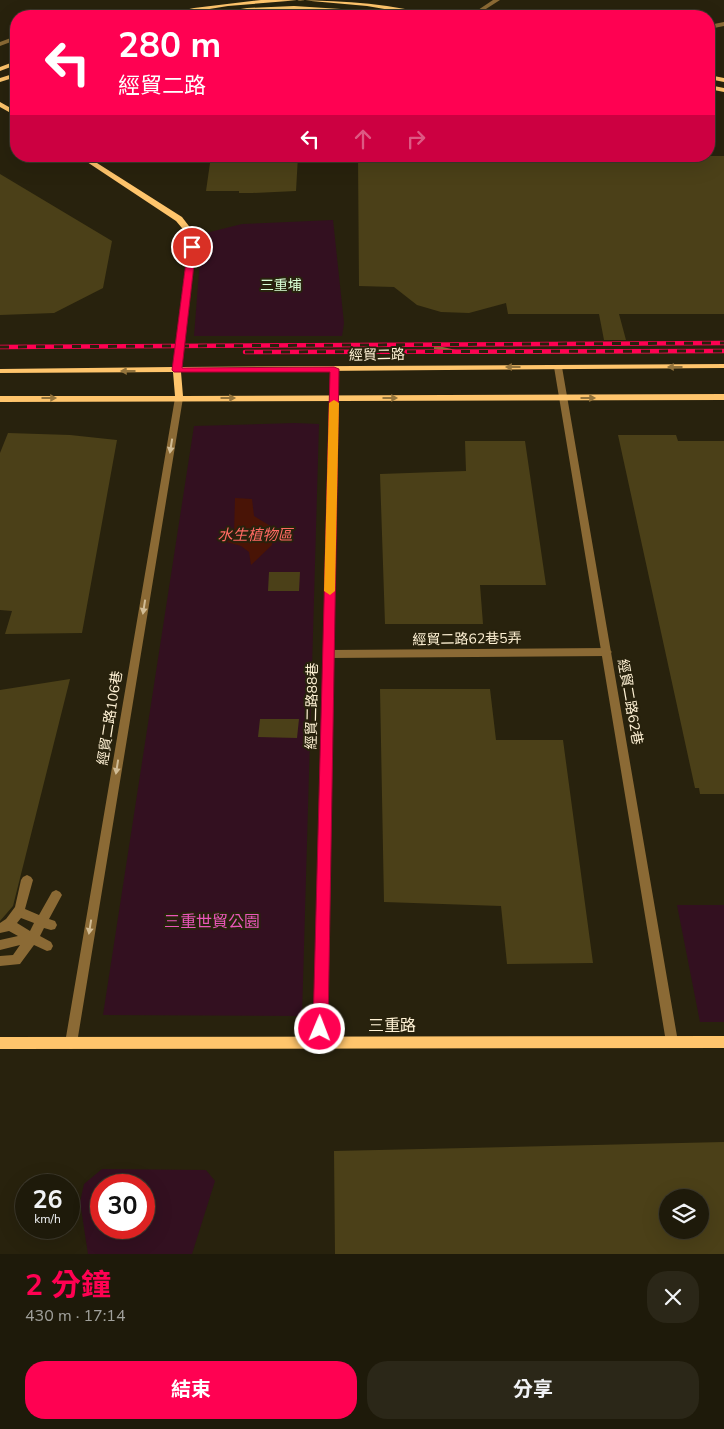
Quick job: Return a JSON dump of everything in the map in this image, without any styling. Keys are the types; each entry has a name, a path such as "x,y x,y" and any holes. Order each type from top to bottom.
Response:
{"street":[{"path":"193,10 261,1 298,0"},
{"path":"302,0 336,1 400,10"},
{"path":"481,10 497,0"},
{"path":"262,10 283,8 325,10"},
{"path":"91,162 179,219 191,234 192,247 177,370 179,398"},
{"path":"437,347 456,352 724,351"},
{"name":"經貿二路","path":"0,371 724,366"},
{"name":"經貿二路62巷","path":"558,367 672,1042"},
{"name":"經貿二路88巷","path":"320,1043 334,369"},
{"path":"0,399 724,397"},
{"name":"經貿二路106巷","path":"71,1043 179,398"},
{"name":"經貿二路62巷5弄","path":"328,654 607,652"},
{"path":"26,880 23,905 19,912 4,926 34,937 47,946"},
{"path":"0,961 16,960 47,923 56,895"},
{"path":"19,912 47,923"},
{"path":"0,934 15,942"},
{"path":"0,945 34,937"},
{"name":"三重路","path":"0,1043 724,1042"}],"green space":[{"path":"333,220 344,323 342,336 194,336 202,234 242,224"},
{"name":"三重世貿公園","path":"319,424 302,1016 103,1015 194,426"},
{"path":"677,905 724,905 724,1022 700,1022"},
{"path":"102,1169 206,1170 215,1181 192,1254 88,1254 80,1202 84,1184 90,1179 90,1239 155,1239 155,1174 96,1174"}],"water":[{"name":"水生植物區","path":"235,498 252,499 254,516 272,527 272,545 251,565 249,552 241,546 227,542 234,535"}],"building":[{"path":"715,156 724,156 724,314 619,314 626,340 604,340 599,314 508,314 506,303 469,313 441,312 417,305 394,287 359,286 358,162 715,162"},
{"path":"210,162 298,162 296,191 239,193 239,191 206,191"},
{"path":"0,174 112,241 103,288 54,313 0,315"},
{"path":"8,433 70,435 117,440 82,633 5,634 12,611 0,610 0,453"},
{"path":"618,435 676,435 678,441 724,441 724,794 700,794 699,788 695,788"},
{"path":"465,441 525,441 546,585 480,585 483,624 385,624 380,474 466,471"},
{"path":"269,572 300,572 299,591 268,591"},
{"path":"70,679 13,906 0,921 0,690"},
{"path":"380,689 490,689 496,740 563,740 593,963 507,964 501,906 384,902"},
{"path":"260,719 299,719 297,738 258,737"},
{"path":"724,1142 724,1254 335,1254 334,1151"}],"railway":[{"path":"0,347 724,343"},
{"path":"245,352 724,351"}],"slow traffic":[{"path":"330,591 334,403"}],"district":[{"name":"三重埔","path":"281,285"}],"route":[{"path":"192,247 177,370 334,369 320,1029"}]}
